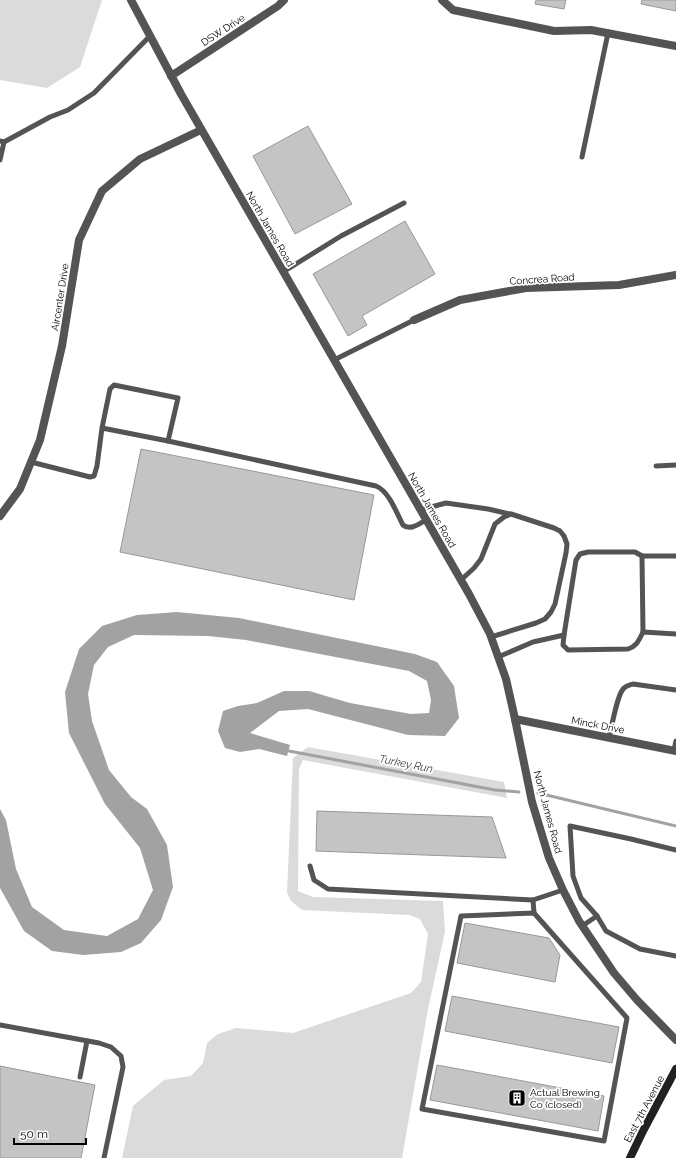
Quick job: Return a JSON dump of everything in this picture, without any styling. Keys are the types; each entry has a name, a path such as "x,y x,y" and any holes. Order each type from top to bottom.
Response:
{"street":[{"name":"North James Road","path":"131,0 201,130 461,580 491,637 506,679 532,802 549,858 563,890 582,926 614,972 637,1000 676,1040"},
{"name":"DSW Drive","path":"171,76 278,6 284,0"},
{"path":"442,0 453,10 554,31 591,30 676,46"},
{"name":"Aircenter Drive","path":"0,516 20,489 40,440 62,346 79,240 102,191 140,159 201,130"},
{"name":"Concrea Road","path":"414,320 460,300 526,288 619,285 676,275"},
{"name":"Minck Drive","path":"515,718 675,751"},
{"name":"East 7th Avenue","path":"630,1158 676,1069"}],"lane":[{"path":"582,157 608,33"},
{"path":"0,160 2,141 50,116 68,110 94,93 150,36"},
{"path":"283,272 341,236 404,203"},
{"path":"334,360 414,320"},
{"path":"31,462 90,477 94,476 110,389 114,385 178,398 168,441"},
{"path":"102,428 380,487 387,495 402,525 408,528 426,520"},
{"path":"656,466 676,465"},
{"path":"420,510 446,504 488,509 511,514 560,531 564,536 566,553 555,604 545,619 536,624 491,637"},
{"path":"461,580 481,559 496,524 504,517 511,514"},
{"path":"642,556 643,632 638,643 633,648 628,649 568,650 563,645 564,635 576,560 580,554 588,552 635,552 642,556 676,556"},
{"path":"643,632 676,634"},
{"path":"498,656 533,642 564,635"},
{"path":"609,737 623,688 633,684 676,690"},
{"path":"675,751 676,741"},
{"path":"676,850 570,826 573,876 581,898 597,916 606,931 640,949 676,956"},
{"path":"310,866 314,880 328,889 533,900 563,890"},
{"path":"533,900 534,913 628,1018 604,1141 422,1109 461,916 534,913"},
{"path":"582,926 597,916"},
{"path":"0,1025 110,1046 121,1056 123,1067 104,1158"},
{"path":"80,1077 87,1041"}],"shaded area":[{"path":"0,0 102,0 80,67 47,88 0,80"},
{"path":"177,612 239,618 415,654 437,662 454,686 459,718 445,736 408,735 308,709 279,711 250,733 290,745 287,756 259,749 240,752 225,748 218,731 223,711 238,706 257,703 284,691 309,691 350,703 411,714 429,713 431,700 427,681 409,671 246,640 208,636 134,635 108,647 94,665 88,694 92,721 109,770 131,797 147,809 167,845 173,887 161,920 141,943 121,952 83,955 52,951 24,931 0,888 0,809 6,820 16,869 32,907 64,930 107,936 138,919 153,890 140,848 105,804 69,733 65,692 79,649 102,626 137,615"},
{"path":"308,747 504,782 507,798 303,760 299,769 298,891 313,897 443,901 445,932 428,1009 402,1158 122,1158 133,1106 164,1080 191,1076 203,1063 207,1043 218,1034 236,1028 293,1033 411,993 421,982 428,934 420,919 409,915 302,910 291,901 287,892 293,758"}],"building":[{"path":"536,0 566,0 564,9 535,4"},
{"path":"642,0 676,0 676,11 641,4"},
{"path":"308,126 352,204 295,234 253,156"},
{"path":"405,221 435,274 362,316 367,325 348,336 313,274"},
{"path":"141,449 374,495 354,600 120,552"},
{"path":"317,811 492,817 506,858 316,851"},
{"path":"465,923 549,938 560,955 555,982 457,963"},
{"path":"452,996 619,1027 612,1063 445,1031"},
{"name":"Actual Brewing Co (closed)","path":"437,1065 604,1096 598,1131 430,1100"},
{"path":"0,1066 95,1085 81,1158 0,1158"}],"waterway":[{"name":"Turkey Run","path":"289,751 495,790 519,792"},
{"name":"Turkey Run","path":"538,793 676,826"}],"place":[{"name":"Actual Brewing Co (closed)","path":"517,1098"}]}
